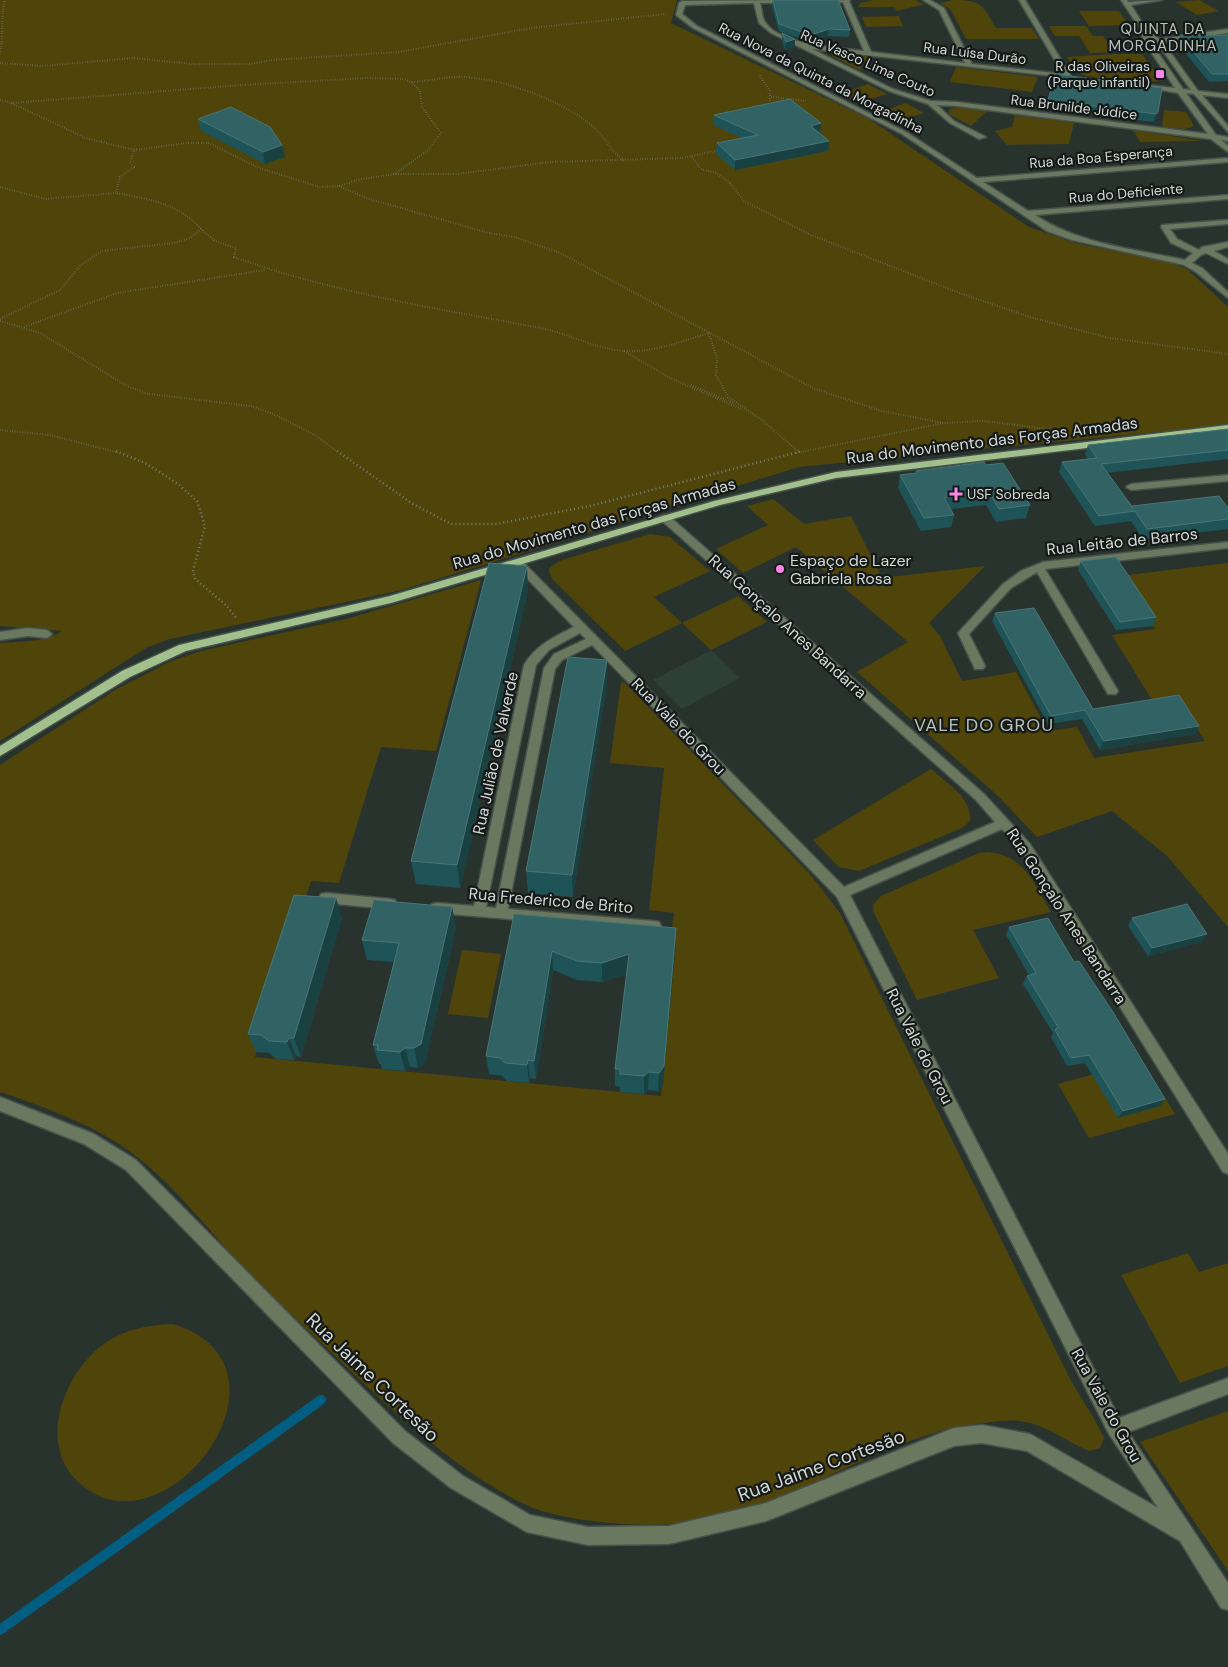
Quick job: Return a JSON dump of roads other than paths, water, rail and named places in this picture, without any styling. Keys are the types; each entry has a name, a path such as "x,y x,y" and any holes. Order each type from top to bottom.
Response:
{"main road":[{"name":"Rua do Movimento das Forças Armadas","path":"0,752 126,674 183,648 364,607 773,488 836,475 1228,428"}],"street":[{"path":"816,1 846,0 868,53"},
{"path":"926,0 942,9 969,64"},
{"path":"1022,0 1068,77"},
{"path":"1159,0 1126,2 1140,24 1148,43 1180,90 1214,138 1228,150"},
{"path":"756,2 796,1"},
{"name":"Rua Nova da Quinta da Morgadinha","path":"756,2 682,3 679,12 681,18 695,27 904,133 1050,229 1068,236 1188,263 1199,270 1228,296"},
{"name":"Rua Vasco Lima Couto","path":"756,2 764,25 797,45 891,90 930,103 953,122 982,137"},
{"path":"1140,24 1159,42 1196,92 1228,130"},
{"path":"1148,43 1228,31"},
{"name":"Rua Luísa Durão","path":"797,45 1077,78"},
{"path":"1142,86 1228,96"},
{"name":"Rua Brunilde Júdice","path":"930,103 957,104 1228,139"},
{"name":"Rua da Boa Esperança","path":"976,180 1228,160"},
{"name":"Rua do Deficiente","path":"1025,214 1228,197"},
{"path":"1228,222 1165,227 1174,241 1228,262"},
{"path":"1188,263 1202,251 1228,244"},
{"path":"1130,487 1228,478"},
{"name":"Rua Gonçalo Anes Bandarra","path":"665,518 980,797 1026,847 1228,1167"},
{"name":"Rua Leitão de Barros","path":"979,666 963,633 1007,586 1025,572 1046,564 1228,545"},
{"name":"Rua Vale do Grou","path":"517,562 842,893 1115,1428 1214,1576 1228,1601"},
{"path":"1039,567 1112,691"},
{"name":"Rua Julião de Valverde","path":"479,912 530,665 533,658 545,647 582,627"},
{"path":"0,636 28,632 47,634"},
{"path":"501,913 550,668 558,658 594,640"},
{"path":"842,893 1005,823"},
{"path":"326,898 405,905"},
{"name":"Rua Frederico de Brito","path":"424,907 654,926"},
{"name":"Rua Jaime Cortesão","path":"0,1104 89,1139 131,1165 399,1437 457,1482 527,1523 588,1536 669,1535 766,1512 954,1438 982,1434 1030,1443 1185,1534"},
{"path":"1115,1428 1228,1386"}],"waterway":[{"path":"0,1630 321,1400"}],"place":[{"name":"R das Oliveiras (Parque infantil)","path":"1160,74"},
{"name":"USF Sobreda","path":"956,494"},
{"name":"Espaço de Lazer Gabriela Rosa","path":"780,569"}],"district":[{"name":"QUINTA DA MORGADINHA","path":"1163,38"},
{"name":"VALE DO GROU","path":"984,725"}]}
